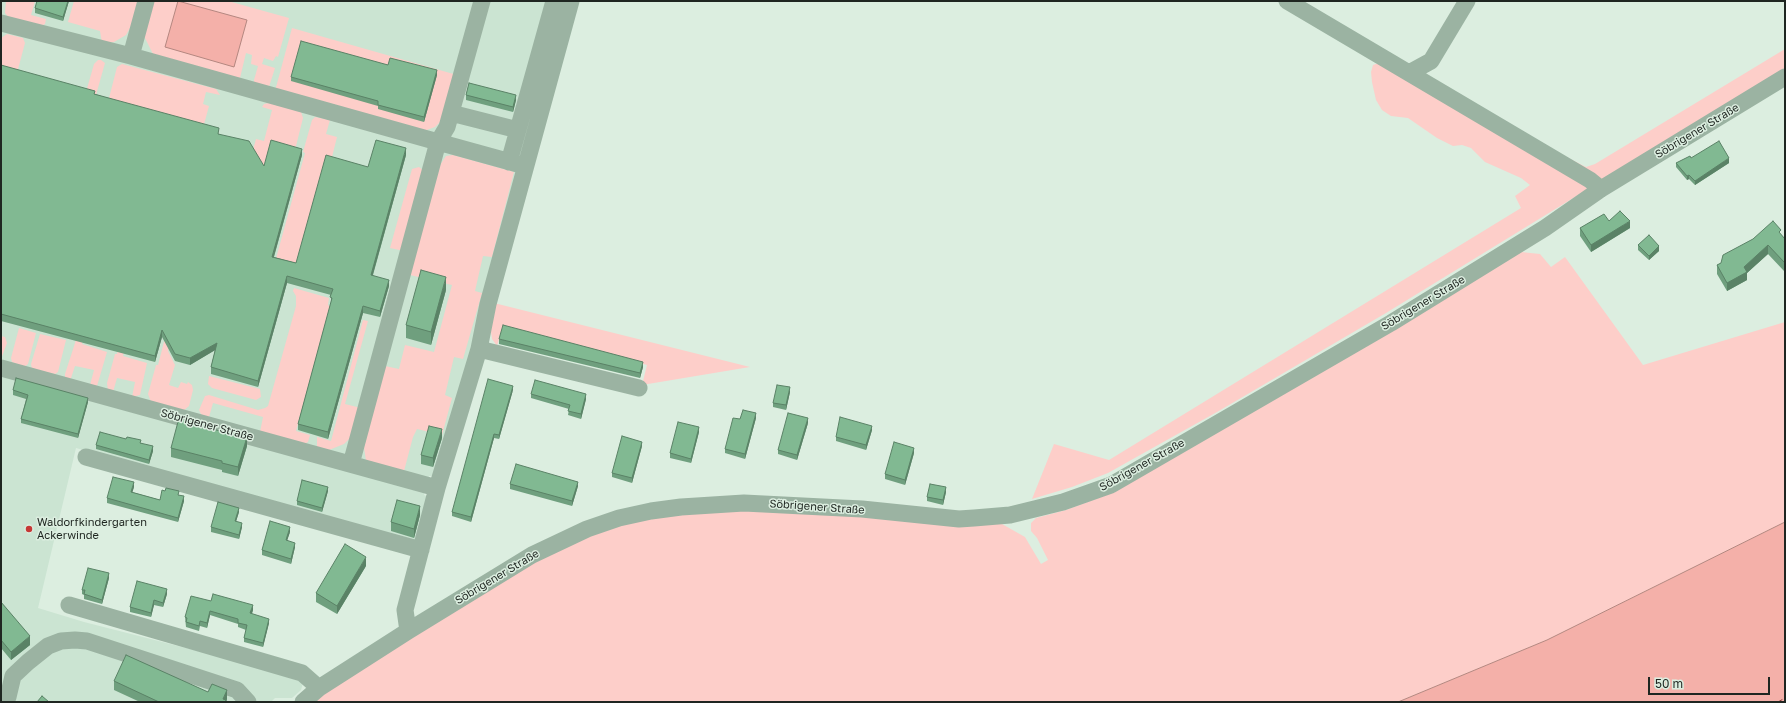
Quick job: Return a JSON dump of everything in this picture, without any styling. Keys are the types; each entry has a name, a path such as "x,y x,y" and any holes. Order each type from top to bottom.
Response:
{"street":[{"path":"131,56 146,1"},
{"path":"351,464 438,142 447,127 482,1"},
{"path":"517,164 518,130 554,1"},
{"path":"408,631 405,610 437,488 479,349 517,164 571,1"},
{"path":"1287,1 1590,180 1601,189"},
{"path":"1409,73 1432,61 1467,1"},
{"path":"1,23 131,56 517,164"},
{"name":"Söbrigener Straße","path":"303,702 319,688 408,631 532,555 587,529 619,518 651,511 744,502 862,509 959,519 974,518 1010,515 1063,502 1111,485 1391,323 1545,228 1601,189 1785,77"},
{"path":"451,113 518,130"},
{"path":"479,349 639,388"},
{"name":"Söbrigener Straße","path":"1,368 437,488"},
{"path":"86,457 421,550"},
{"path":"69,605 302,673 319,688"},
{"path":"5,702 8,697 13,676 28,662 48,646 75,640 87,641 237,690 248,702"}],"shaded area":[{"path":"1,1 566,1 437,473 433,476 429,476 424,495 429,497 417,541 76,448 38,608 84,622 296,676 303,683 301,690 292,698 275,698 271,702 1,702"},
{"path":"6,1 35,1 31,15 46,19 45,24 41,26 9,18 5,13"},
{"path":"74,1 139,1 131,26 126,35 114,42 102,43 100,31 68,22"},
{"path":"153,1 228,1 289,18 278,57 276,56 273,61 264,58 262,64 275,68 268,90 254,86 258,66 251,64 252,55 246,53 240,78 155,58 144,36"},
{"path":"178,1 247,20 234,67 165,47"},
{"path":"292,28 457,75 443,119 435,127 424,131 275,91"},
{"path":"7,34 23,38 25,43 17,73 1,69 1,38"},
{"path":"1785,49 1785,68 1386,313 1217,412 1108,473 1072,487 1032,499 1054,444 1109,460 1521,208 1515,196 1530,185 1521,178 1485,162 1471,148 1462,145 1453,146 1437,138 1408,118 1391,116 1382,110 1376,100 1372,82 1371,72 1373,65 1379,63 1586,167 1595,164"},
{"path":"98,60 105,63 96,95 86,92 94,64"},
{"path":"122,64 216,89 220,95 206,92 203,104 209,106 203,128 108,102 117,67"},
{"path":"269,103 301,112 303,118 295,150 270,144 240,252 253,150 256,139 264,141 272,110 262,107 264,104"},
{"path":"315,117 330,120 326,134 337,137 331,161 325,160 295,267 275,262 305,153 303,152 312,120"},
{"path":"453,155 514,172 492,257 483,256 475,291 482,293 463,359 454,357 445,395 452,398 442,435 417,429 413,437 404,471 366,461 364,447 385,366 399,369 405,345 434,352 452,285 410,275 440,165 446,156"},
{"path":"419,167 424,171 404,251 390,248 412,169"},
{"path":"104,236 111,238 82,344 107,352 97,386 90,385 94,370 75,366 70,381 65,378 65,374"},
{"path":"145,246 152,248 123,356 147,363 140,395 132,397 135,382 117,378 113,392 108,391 107,383 115,354 117,354"},
{"path":"1521,252 1540,254 1551,267 1565,257 1643,365 1785,322 1785,522 1547,640 1398,702 312,702 322,693 533,562 589,536 622,525 653,518 743,509 1002,524 1025,537 1041,564 1048,560 1037,538 1031,531 1031,523 1036,518 1066,510 1114,492"},
{"path":"186,257 193,259 168,351 175,365 169,385 178,388 181,382 187,384 188,382 192,385 193,390 189,406 183,411 151,402 148,394 156,365 158,365"},
{"path":"294,288 329,298 328,305 330,306 296,431 310,435 308,442 304,444 260,432 263,417 213,403 209,417 202,416 199,410 205,396 209,395 258,410 268,406 296,306 296,296 293,291"},
{"path":"494,303 750,367 642,385 647,365 503,326 497,346 492,339 490,325"},
{"path":"363,320 368,321 345,404 361,408 350,438 344,444 329,450 317,447 317,437 331,441"},
{"path":"19,328 36,333 28,364 24,367 12,362 11,358"},
{"path":"40,334 66,340 58,372 55,374 32,369 31,364"},
{"path":"1,336 5,337 7,343 1,359"},
{"path":"209,376 260,389 261,397 256,400 212,388 208,384"},
{"path":"1785,522 1785,702 1398,702 1547,640"}],"building":[{"path":"37,1 68,1 63,17 35,8"},
{"path":"301,41 388,65 390,58 437,70 424,117 378,105 378,101 291,77"},
{"path":"1,65 95,91 94,94 219,128 218,134 249,141 264,166 271,140 302,149 272,257 296,263 326,155 368,167 376,140 406,148 371,275 389,280 380,311 363,306 328,432 298,424 332,298 330,297 333,289 287,276 258,381 211,367 217,343 190,358 175,354 162,330 155,356 1,314"},
{"path":"469,83 516,95 513,107 466,95"},
{"path":"1719,141 1729,158 1695,181 1689,175 1687,176 1676,163 1690,156 1691,158"},
{"path":"1620,211 1630,221 1591,245 1580,228 1604,214 1609,221"},
{"path":"1773,221 1781,230 1779,232 1785,239 1785,261 1784,262 1768,245 1744,267 1747,272 1727,283 1717,265 1721,263 1723,255 1753,239"},
{"path":"1649,235 1659,246 1649,256 1638,245"},
{"path":"421,270 446,277 431,332 406,325"},
{"path":"503,325 643,362 640,373 499,339"},
{"path":"16,378 88,398 78,434 21,419 28,395 13,390"},
{"path":"488,379 513,386 499,435 494,434 471,517 452,512"},
{"path":"535,380 586,394 581,414 568,411 570,405 531,394"},
{"path":"777,385 790,387 786,405 773,403"},
{"path":"743,410 756,413 745,454 725,449 733,418 740,419"},
{"path":"788,413 808,418 797,455 778,450"},
{"path":"840,417 872,426 866,445 836,437"},
{"path":"179,418 212,429 247,437 238,467 222,463 222,461 171,448"},
{"path":"678,422 699,427 691,459 670,453"},
{"path":"429,426 442,429 433,458 421,455"},
{"path":"100,432 126,439 127,437 141,440 140,443 153,446 149,460 96,445"},
{"path":"622,436 642,442 632,478 612,473"},
{"path":"894,442 914,448 905,480 885,474"},
{"path":"516,464 578,482 572,501 510,484"},
{"path":"113,477 134,482 131,492 160,500 162,490 165,491 166,488 179,491 178,495 184,496 178,518 107,498"},
{"path":"302,480 328,487 322,508 297,501"},
{"path":"930,484 946,487 943,500 927,497"},
{"path":"397,500 420,506 414,529 391,522"},
{"path":"218,502 239,508 235,521 242,523 239,535 211,527"},
{"path":"270,521 290,527 286,540 295,543 291,559 262,550"},
{"path":"345,544 366,557 337,606 316,593"},
{"path":"88,568 109,573 102,600 84,594 85,590 82,590"},
{"path":"137,581 167,589 163,603 154,600 151,613 130,607"},
{"path":"213,594 253,605 250,613 269,619 263,643 244,638 247,625 238,623 238,619 210,611 207,623 200,621 199,626 186,622 187,618 185,617 191,596 211,601"},
{"path":"1,602 30,636 11,652 1,640"},
{"path":"126,655 208,692 212,684 227,690 223,699 226,700 225,702 159,702 114,681"},
{"path":"42,696 49,702 37,702"}],"ferry route":[{"path":"1778,702 1785,698"}],"place":[{"name":"Waldorfkindergarten Ackerwinde","path":"29,529"}]}
